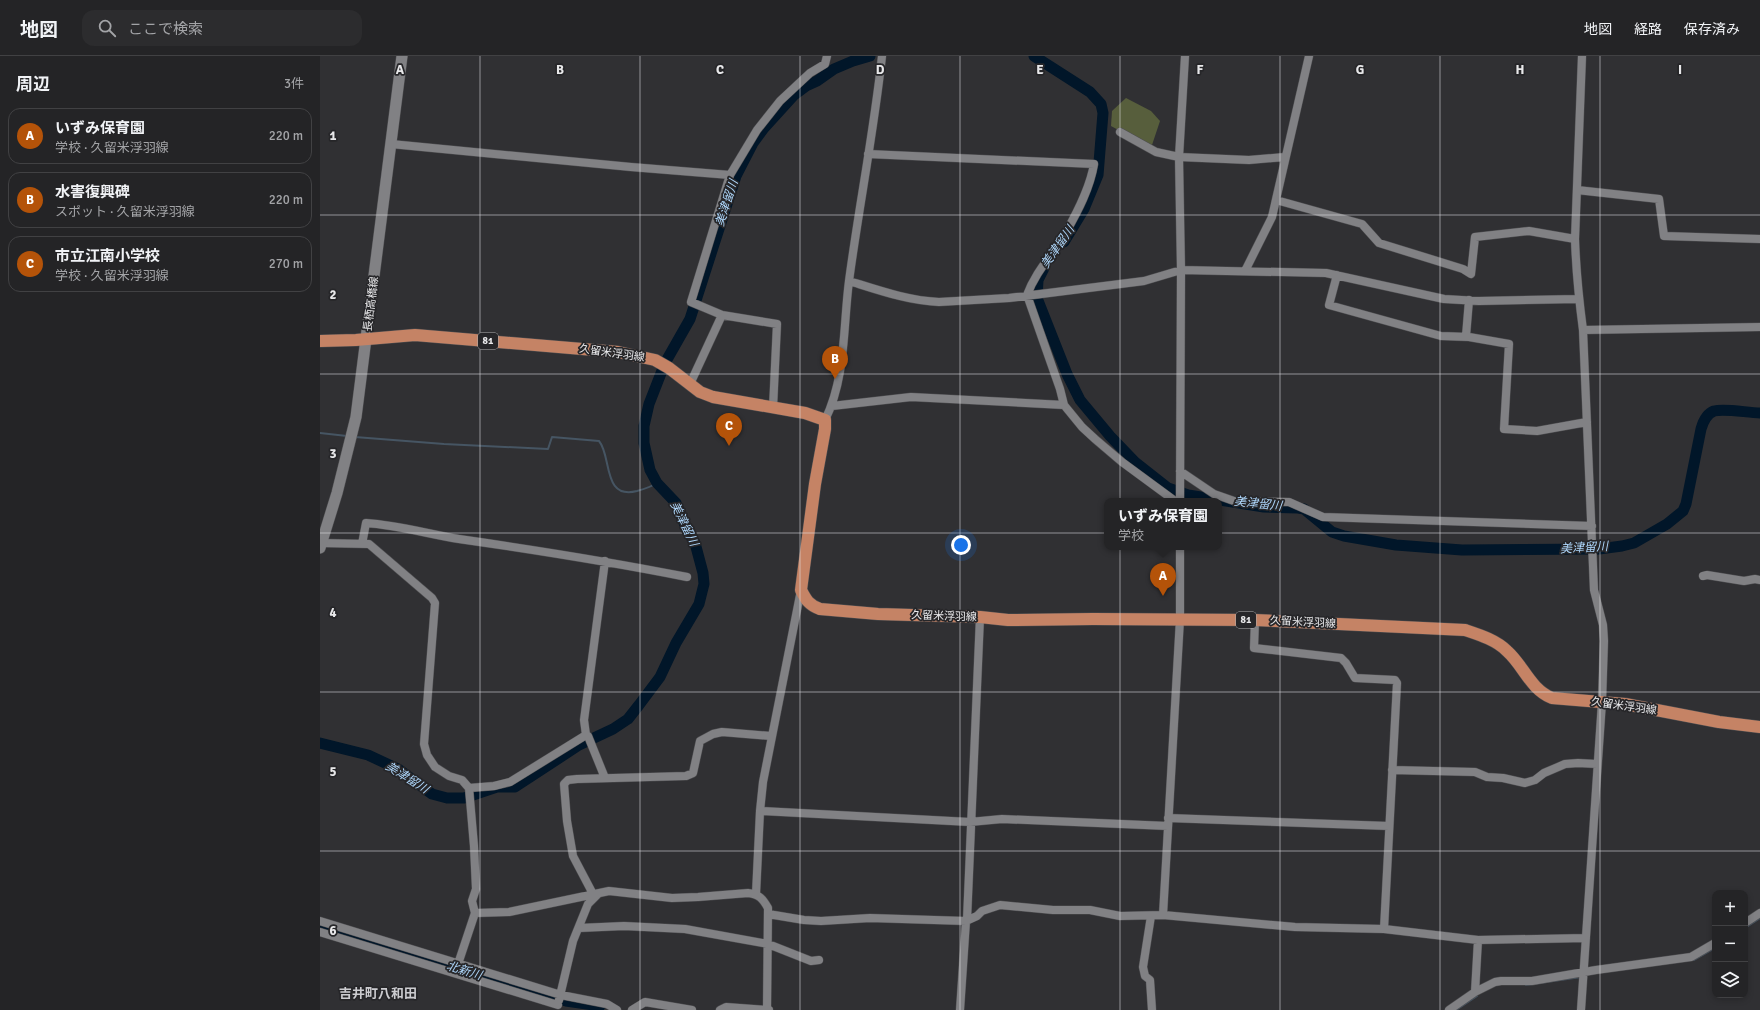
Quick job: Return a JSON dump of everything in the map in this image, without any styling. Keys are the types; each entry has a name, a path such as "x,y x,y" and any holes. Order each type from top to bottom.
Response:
{"main road":[{"name":"長栖高橋線","path":"321,545 337,492 356,416 402,56"},
{"name":"久留米浮羽線","path":"320,341 415,336 618,352 655,360 700,392 713,398 805,413 825,420"},
{"path":"800,590 825,420"},
{"name":"久留米浮羽線","path":"800,590 807,602 820,609 878,614 980,617 1008,620 1180,618 1255,620 1465,630 1494,641 1508,651 1536,688 1552,698 1625,704 1719,722 1760,727"}],"street":[{"path":"773,408 777,324 722,315 691,302 730,175 757,130 780,101 810,72 825,64 827,56"},
{"path":"825,420 832,406 841,369 849,281 882,56"},
{"path":"1180,498 1181,270 1179,157 1185,56"},
{"path":"1245,271 1272,217 1309,56"},
{"path":"1581,1010 1602,702 1604,641 1603,625 1594,590 1584,330 1578,299 1575,239 1582,56"},
{"path":"1120,132 1156,152 1179,157 1249,160 1285,157"},
{"path":"391,144 631,168 730,175"},
{"path":"868,154 1094,164 1091,181 1069,226 1033,280 1029,295 1060,389 1064,406 1095,439 1122,462 1171,498"},
{"path":"1577,190 1659,199 1664,236 1760,239"},
{"path":"1276,200 1362,224 1379,243 1463,269 1471,274 1475,237 1528,231 1575,239"},
{"path":"849,281 929,302 961,302 1144,281 1181,270 1245,271 1326,273 1444,299 1578,299"},
{"path":"1337,275 1329,305 1441,336 1466,336 1509,344 1504,429 1537,431 1587,422"},
{"path":"1466,336 1469,300"},
{"path":"685,380 722,315"},
{"path":"1584,330 1760,327"},
{"path":"832,406 911,397 1064,406"},
{"path":"1180,475 1214,494 1234,501 1289,502 1323,517 1592,526"},
{"path":"362,544 366,524 380,524 442,536 605,561 687,577"},
{"path":"321,545 369,544 432,598 434,602 424,744 427,755 434,767 449,776 462,780 469,790 474,846 476,889 472,901 475,913 458,964"},
{"path":"1163,915 1180,618 1180,550"},
{"path":"605,561 584,720 587,736 606,778"},
{"path":"1703,576 1706,575 1744,581 1755,579 1760,580"},
{"path":"756,894 763,782 800,590"},
{"path":"960,1010 966,920 980,617"},
{"path":"1255,620 1254,648 1341,658 1346,663 1355,678 1395,680 1397,683 1384,929"},
{"path":"596,894 573,856 567,821 564,784 568,780 686,776 693,773 700,741 713,734 722,732 771,736"},
{"path":"469,790 510,782 587,736"},
{"path":"1392,770 1475,772 1487,777 1503,778 1525,783 1535,780 1544,773 1565,764 1597,764"},
{"path":"760,811 970,822 1002,819 1389,826"},
{"path":"475,913 509,912 609,891 672,898 756,894 764,901 768,908 768,1010 726,1007 720,1010"},
{"path":"559,1003 573,941 588,904 596,894"},
{"path":"768,914 804,920 821,921 870,918 966,920 977,916 982,911 1000,905 1053,910 1090,910 1120,916 1163,915 1295,927 1384,929 1478,940 1586,938"},
{"path":"1748,921 1760,913"},
{"path":"1151,916 1143,968 1145,976 1150,980 1152,1010"},
{"path":"320,921 458,964 559,1003"},
{"path":"579,928 624,926 685,930 768,944 811,961 819,960"},
{"path":"320,932 559,1003 607,1004 617,1010"},
{"path":"1475,992 1478,940"},
{"path":"1449,1010 1475,992 1495,982 1532,981 1583,975 1691,957 1712,945"},
{"path":"632,1010 645,1002 692,1010"}],"green space":[{"path":"1126,98 1151,111 1160,121 1151,148 1111,126 1112,111"}],"waterway":[{"name":"美津留川","path":"320,743 368,755 398,769 432,794 447,798 464,798 497,787 515,787 579,745 613,729 628,719 660,677 676,643 699,604 704,584 703,573 695,543 687,530 676,503 657,483 650,470 644,443 644,426 649,404 665,363 690,319 736,176 753,143 764,128 794,95 806,86 817,81 834,69 870,56"},
{"name":"美津留川","path":"1034,56 1090,92 1101,104 1103,113 1098,175 1084,209 1064,242"},
{"name":"美津留川","path":"1044,268 1038,280 1037,298 1067,374 1080,400 1110,436 1135,462 1168,488 1188,495 1207,498"},
{"name":"美津留川","path":"1222,500 1264,507 1304,509 1332,532 1344,536 1396,545 1462,550 1599,549 1622,546 1634,543 1667,524 1683,511 1686,504 1701,429 1709,414 1719,410 1760,413"},
{"path":"320,433 347,436"},
{"path":"355,437 444,444 548,449 552,437 599,441 606,456 613,483 618,489 626,492 637,491 657,483"},
{"path":"1748,926 1760,918"},
{"name":"北新川","path":"320,927 529,991 566,1001 600,1006"},
{"path":"1694,960 1712,950"},
{"path":"1526,985 1581,977"},
{"path":"1456,1010 1477,996"}],"place":[{"name":"水害復興碑","path":"835,379"},
{"name":"市立江南小学校","path":"729,446"},
{"name":"いずみ保育園","path":"1163,596"}],"district":[{"name":"吉井町八和田","path":"378,994"}]}
